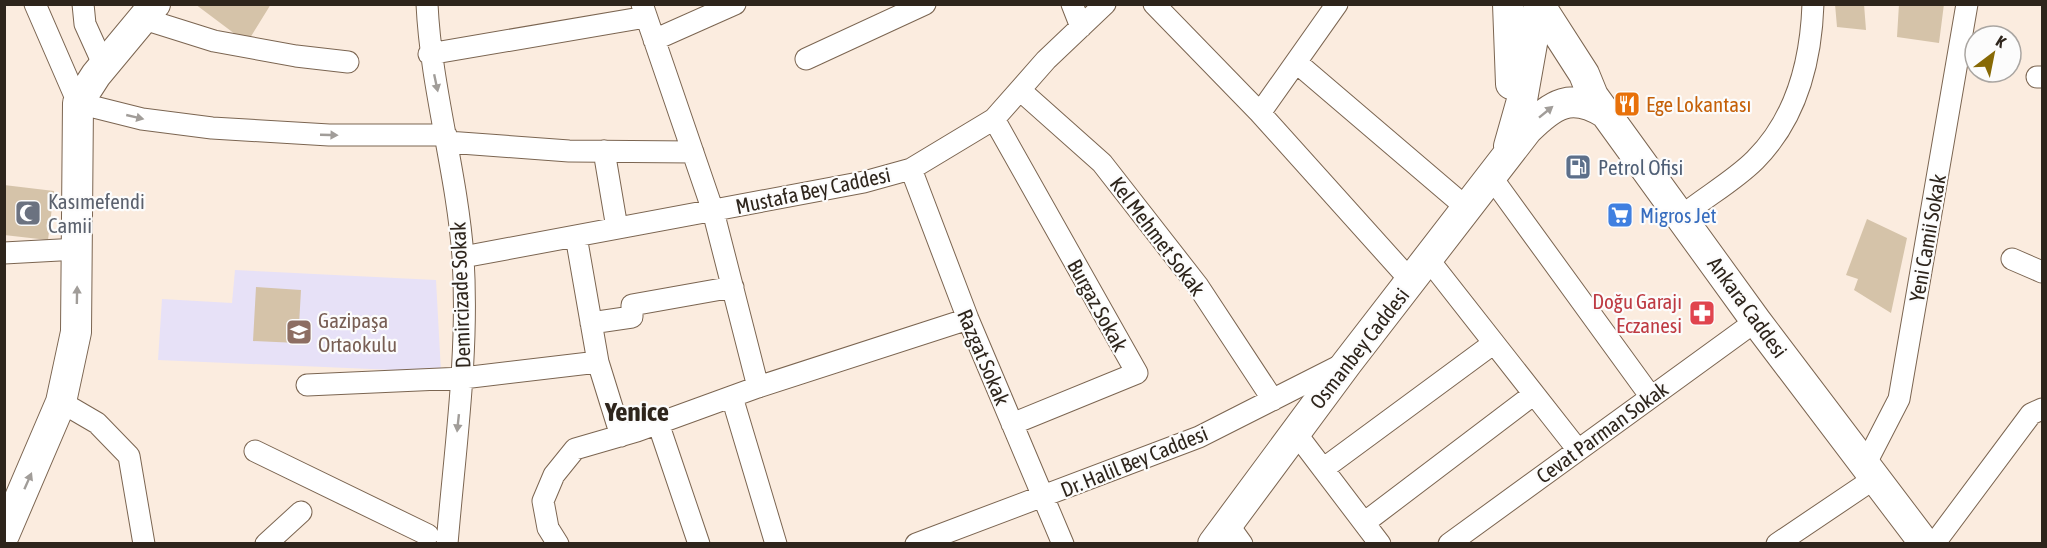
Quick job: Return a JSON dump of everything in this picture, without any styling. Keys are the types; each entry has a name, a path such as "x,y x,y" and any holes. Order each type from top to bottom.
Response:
{"street":[{"path":"4,535 61,402 76,332 78,103 35,4"},
{"path":"83,4 85,24 104,66"},
{"name":"Demircizade Sokak","path":"427,4 429,54 447,138 463,257 463,378 451,494 432,540"},
{"path":"654,40 735,4"},
{"path":"806,59 925,4"},
{"path":"1072,4 1081,27"},
{"name":"Mustafa Bey Caddesi","path":"463,257 864,182 911,169 994,119 1105,4"},
{"path":"1154,4 1260,113 1494,343 1578,450"},
{"path":"1260,113 1336,4"},
{"path":"1682,216 1755,160 1781,126 1799,93 1808,63 1812,4"},
{"name":"Yeni Camii Sokak","path":"1870,471 1899,399 1967,4"},
{"path":"429,54 644,10 713,211 758,387"},
{"path":"1525,10 1522,100 1504,154 1651,397"},
{"name":"Ankara Caddesi","path":"1525,10 1584,75 1599,105 1682,216 1756,321 1925,543"},
{"path":"78,103 104,66 149,12 214,41 296,56 348,62"},
{"path":"1297,63 1468,209"},
{"name":"Kel Mehmet Sokak","path":"1020,90 1102,163 1198,286 1273,400"},
{"name":"Osmanbey Caddesi","path":"1228,537 1295,432 1468,209 1504,154 1555,105 1587,102 1599,105"},
{"path":"78,103 142,119 212,128 329,135 447,138 604,151 693,152"},
{"name":"Burgaz Sokak","path":"994,119 1137,373 1012,424"},
{"path":"604,151 616,228"},
{"name":"Razgat Sokak","path":"911,169 968,319 1063,543"},
{"path":"576,236 598,362 621,436"},
{"path":"4,253 78,249"},
{"path":"2012,259 2043,272"},
{"path":"591,323 632,317 632,305 733,287"},
{"path":"558,543 548,528 543,501 554,475 575,449 621,436 758,387 968,319"},
{"name":"Cevat Parman Sokak","path":"1449,543 1756,321"},
{"path":"1323,469 1494,343"},
{"path":"307,385 463,378 598,362"},
{"name":"Dr. Halil Bey Caddesi","path":"915,543 1199,437 1347,363"},
{"path":"1364,523 1534,394"},
{"path":"732,396 776,543"},
{"path":"61,402 97,423 129,456 144,543"},
{"path":"1934,543 2031,414 2043,409"},
{"path":"658,423 699,543"},
{"path":"1295,432 1380,543"},
{"path":"255,451 432,540"},
{"path":"1777,543 1870,471"},
{"path":"266,543 301,512"}],"shaded area":[{"name":"Gazipaşa Ortaokulu","path":"235,270 436,280 441,372 158,360 162,299 232,303"}],"building":[{"path":"195,4 271,4 250,38 243,40"},
{"path":"1835,4 1864,4 1866,30 1837,27"},
{"path":"1899,4 1944,4 1939,43 1897,37"},
{"name":"Kasımefendi Camii","path":"4,185 54,191 48,240 4,235"},
{"path":"1867,219 1907,238 1891,313 1854,290 1858,279 1846,275"},
{"path":"256,287 301,290 298,343 253,341"}],"place":[{"name":"Ege Lokantası","path":"1627,104"},
{"name":"Petrol Ofisi","path":"1578,167"},
{"name":"Kasımefendi Camii","path":"28,213"},
{"name":"Migros Jet","path":"1620,215"},
{"name":"Doğu Garajı Eczanesi","path":"1702,313"},
{"name":"Gazipaşa Ortaokulu","path":"299,332"}],"district":[{"name":"Yenice","path":"637,411"}]}
